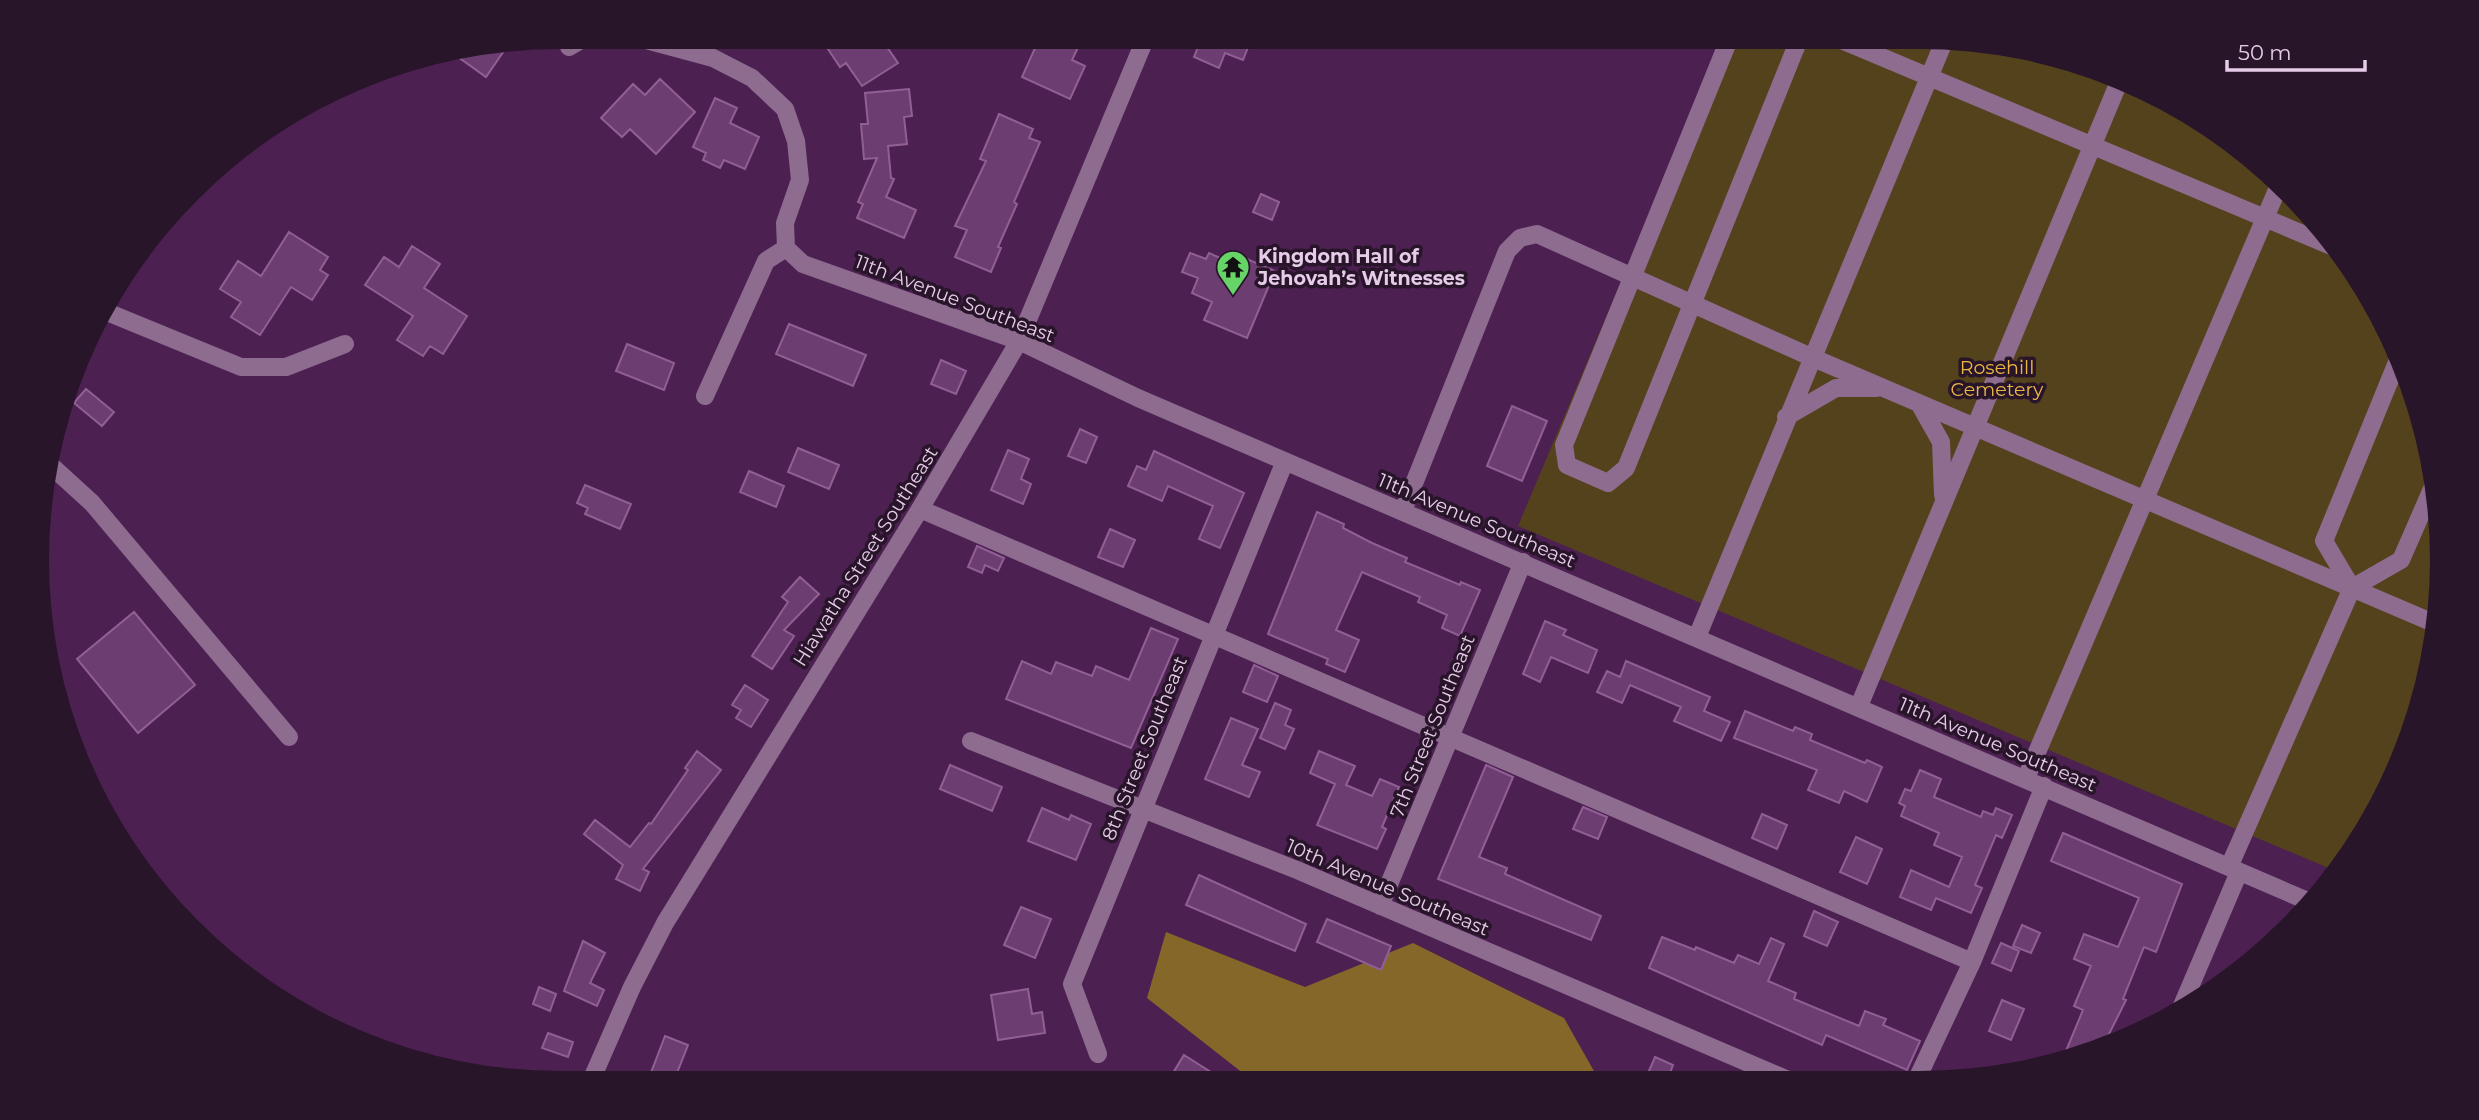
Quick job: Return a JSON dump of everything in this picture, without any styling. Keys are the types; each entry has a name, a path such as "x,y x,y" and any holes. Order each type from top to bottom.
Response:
{"street":[{"path":"680,49 713,58 752,78 785,109 796,141 800,180 785,223 786,248 766,261 705,396"},
{"name":"Hiawatha Street Southeast","path":"595,1071 632,987 665,923 920,509 1019,341 1141,49"},
{"path":"1725,49 1635,277 1564,445 1567,465 1608,483 1626,468 1795,49"},
{"path":"1863,49 2316,240"},
{"path":"1697,637 1940,50"},
{"path":"1859,706 2116,88"},
{"path":"2026,778 2275,195"},
{"path":"1402,511 1507,251 1520,237 1537,233 1811,357 2427,620"},
{"name":"11th Avenue Southeast","path":"786,248 803,264 1019,341 1138,398 2302,898"},
{"path":"112,314 241,367 286,367 345,344"},
{"path":"2352,588 2324,541 2394,371"},
{"path":"1786,417 1836,388 1884,388"},
{"path":"1919,403 1941,442 1943,502"},
{"name":"8th Street Southeast","path":"1097,1054 1072,984 1141,809 1285,461"},
{"path":"57,471 92,503 289,737"},
{"path":"2186,996 2234,869 2352,588 2401,561 2427,501"},
{"path":"920,509 1972,962"},
{"name":"7th Street Southeast","path":"1380,906 1523,562"},
{"name":"10th Avenue Southeast","path":"971,741 1380,906 1767,1071"},
{"path":"1921,1071 1972,962 2044,786"}],"green space":[{"name":"Rosehill Cemetery","path":"1719,49 1919,49 1986,53 2051,66 2083,76 2115,88 2174,117 2203,135 2256,176 2303,223 2324,249 2344,276 2377,334 2391,364 2413,428 2426,493 2429,527 2426,627 2413,692 2391,756 2362,816 2327,867 1518,526"}],"shaded area":[{"path":"1166,932 1305,987 1413,943 1564,1018 1594,1071 1240,1071 1147,998"}],"building":[{"path":"828,49 888,49 898,63 862,86 846,63 840,67"},
{"path":"1035,49 1077,49 1072,60 1085,66 1070,99 1022,77"},
{"path":"1197,49 1247,49 1243,60 1225,53 1219,68 1194,57"},
{"path":"503,52 486,77 461,59"},
{"path":"660,79 695,112 656,154 630,129 622,137 601,118 633,84 645,95"},
{"path":"909,89 912,116 904,117 907,144 888,146 891,178 894,179 886,197 916,210 904,238 857,218 863,204 858,202 877,158 864,159 861,124 868,124 865,93"},
{"path":"715,98 737,108 730,123 759,137 745,169 724,160 720,168 703,160 706,153 693,147"},
{"path":"999,114 1033,129 1029,138 1040,142 1014,202 1017,204 998,247 1001,248 991,272 955,257 967,230 955,226 986,161 980,159"},
{"path":"1261,194 1279,202 1272,220 1253,212"},
{"path":"289,232 328,257 320,270 328,275 312,300 291,287 260,335 231,317 241,302 220,289 238,261 261,276"},
{"path":"412,246 440,264 424,288 467,316 443,354 430,346 423,356 397,340 413,316 365,285 384,257 399,267"},
{"name":"Kingdom Hall of Jehovah’s Witnesses","path":"1190,253 1206,259 1209,253 1229,262 1233,253 1275,271 1247,338 1204,320 1212,302 1192,293 1198,278 1182,272"},
{"path":"789,324 866,355 853,386 776,354"},
{"path":"627,344 674,363 664,390 616,371"},
{"path":"941,360 966,371 956,394 931,384"},
{"path":"86,389 114,412 102,426 74,403"},
{"path":"1512,406 1547,421 1522,481 1487,466"},
{"path":"1080,429 1097,437 1086,463 1068,456"},
{"path":"798,448 839,465 829,489 788,472"},
{"path":"1008,450 1029,459 1021,479 1031,484 1023,504 991,490"},
{"path":"1154,451 1244,493 1220,548 1199,539 1213,506 1168,486 1162,501 1128,486 1137,466 1146,470"},
{"path":"749,471 784,486 776,507 740,492"},
{"path":"585,485 631,504 620,529 585,514 588,508 577,503"},
{"path":"1317,512 1344,524 1343,528 1372,543 1407,558 1405,562 1460,585 1461,582 1480,590 1460,636 1442,628 1447,615 1418,602 1420,597 1362,572 1336,630 1359,640 1345,672 1326,664 1328,659 1268,634"},
{"path":"1110,529 1135,540 1123,567 1098,557"},
{"path":"977,546 1004,558 998,571 985,565 982,573 968,567"},
{"path":"800,577 819,594 784,630 794,636 772,669 752,656 788,602 782,597"},
{"path":"134,612 195,685 138,733 77,659"},
{"path":"1545,621 1566,630 1563,635 1597,650 1588,673 1551,657 1540,682 1523,674"},
{"path":"1151,628 1178,639 1131,748 1006,699 1022,661 1051,674 1056,662 1092,676 1096,666 1129,680"},
{"path":"1626,661 1710,697 1704,711 1730,722 1721,741 1674,721 1681,707 1630,685 1622,703 1597,692 1607,671 1620,677"},
{"path":"1254,665 1278,676 1267,702 1243,692"},
{"path":"745,685 768,700 751,727 736,718 741,710 732,705"},
{"path":"1275,703 1291,710 1285,725 1294,729 1285,749 1260,738"},
{"path":"1745,711 1793,731 1795,727 1812,734 1810,740 1865,763 1867,760 1882,767 1867,802 1844,791 1839,803 1808,790 1817,770 1734,738"},
{"path":"1231,718 1258,729 1242,765 1260,772 1249,797 1205,779"},
{"path":"697,751 721,770 643,869 649,872 640,891 616,879 623,865 584,834 595,820 630,847 649,823 651,824 688,770 685,768"},
{"path":"1319,751 1355,766 1346,785 1372,796 1380,779 1399,787 1382,827 1386,829 1377,849 1317,825 1335,784 1310,773"},
{"path":"950,765 1002,787 992,811 940,789"},
{"path":"1486,765 1513,777 1479,857 1507,868 1505,874 1601,916 1591,940 1438,879"},
{"path":"1920,770 1941,779 1934,797 1981,817 1983,811 1993,815 1996,808 2012,815 2002,838 1996,835 1975,885 1982,888 1971,913 1936,898 1931,910 1900,897 1911,870 1949,887 1962,857 1934,845 1939,833 1901,816 1905,806 1899,803 1905,789 1911,791"},
{"path":"1583,807 1607,817 1598,839 1573,829"},
{"path":"1042,808 1069,820 1071,815 1091,824 1076,860 1028,841"},
{"path":"1762,814 1787,825 1777,849 1752,838"},
{"path":"2063,833 2182,884 2156,952 2144,947 2123,999 2126,1000 2109,1034 2067,1049 2083,1010 2074,1006 2091,966 2074,959 2084,934 2118,947 2139,898 2051,861"},
{"path":"1856,837 1882,849 1867,884 1840,872"},
{"path":"1199,875 1306,924 1295,951 1186,905"},
{"path":"1021,907 1051,919 1035,958 1004,945"},
{"path":"1814,911 1838,922 1827,946 1804,936"},
{"path":"1327,919 1391,946 1381,970 1317,942"},
{"path":"2022,925 2040,933 2031,953 2013,946"},
{"path":"1662,937 1695,950 1696,947 1734,963 1738,955 1759,964 1771,938 1784,944 1768,981 1796,993 1794,999 1859,1026 1865,1011 1886,1019 1883,1025 1920,1041 1907,1070 1826,1035 1822,1045 1649,968"},
{"path":"583,941 605,953 590,983 604,990 597,1006 564,991"},
{"path":"2001,943 2019,951 2011,971 1992,963"},
{"path":"539,987 556,994 550,1011 533,1004"},
{"path":"1028,989 1032,1014 1042,1012 1045,1033 998,1040 991,995"},
{"path":"2002,1000 2024,1009 2011,1040 1989,1031"},
{"path":"548,1033 573,1042 568,1057 542,1048"},
{"path":"665,1036 688,1045 678,1071 652,1071"},
{"path":"1184,1055 1209,1071 1174,1071"},
{"path":"1655,1057 1673,1065 1671,1071 1649,1071"}],"place":[{"name":"Kingdom Hall of Jehovah’s Witnesses","path":"1233,297"}]}
